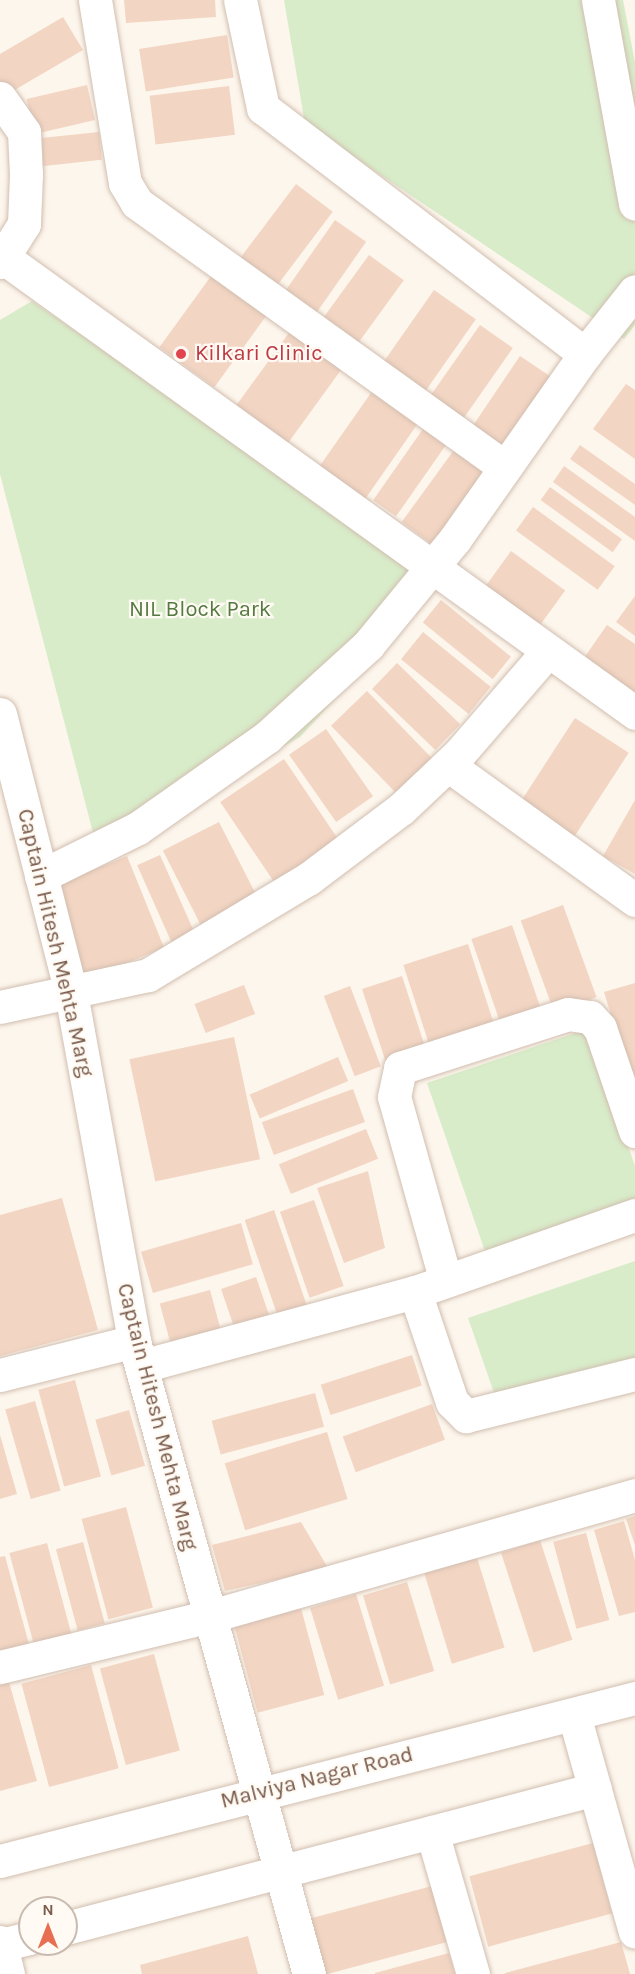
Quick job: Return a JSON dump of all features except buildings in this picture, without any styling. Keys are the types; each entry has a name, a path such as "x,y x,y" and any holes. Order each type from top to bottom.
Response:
{"street":[{"path":"95,0 125,183 137,202 506,466"},
{"path":"240,0 263,108 585,354"},
{"path":"598,0 635,204"},
{"path":"0,98 24,132 26,174 24,224 2,260 635,713"},
{"path":"41,876 138,828 267,736 368,645 433,568 585,354 635,291"},
{"path":"0,1007 148,975 194,950 308,879 401,808 448,765 548,651"},
{"name":"Captain Hitesh Mehta Marg","path":"0,714 71,993 138,1353 207,1617 260,1791 309,1974"},
{"path":"448,765 635,900"},
{"path":"445,1278 394,1097 400,1068 568,1014 590,1017 600,1028 635,1131"},
{"path":"0,1375 138,1353 415,1292 445,1278 635,1215"},
{"path":"415,1292 452,1402 466,1416 635,1374"},
{"path":"0,1667 207,1617 635,1495"},
{"name":"Malviya Nagar Road","path":"0,1861 260,1791 574,1715 635,1698"},
{"path":"574,1715 635,1932"},
{"path":"78,1925 595,1789"},
{"path":"432,1832 473,1974"},
{"path":"8,1974 0,1944 18,1940"}],"green space":[{"path":"284,0 623,0 635,62 635,325 624,339 305,124"},
{"name":"NIL Block Park","path":"32,301 442,583 300,737 98,852 0,474 0,320"},
{"path":"587,1029 635,1166 635,1209 488,1260 427,1083"},
{"path":"635,1261 635,1367 501,1413 468,1318"}],"place":[{"name":"Kilkari Clinic","path":"181,354"}]}
